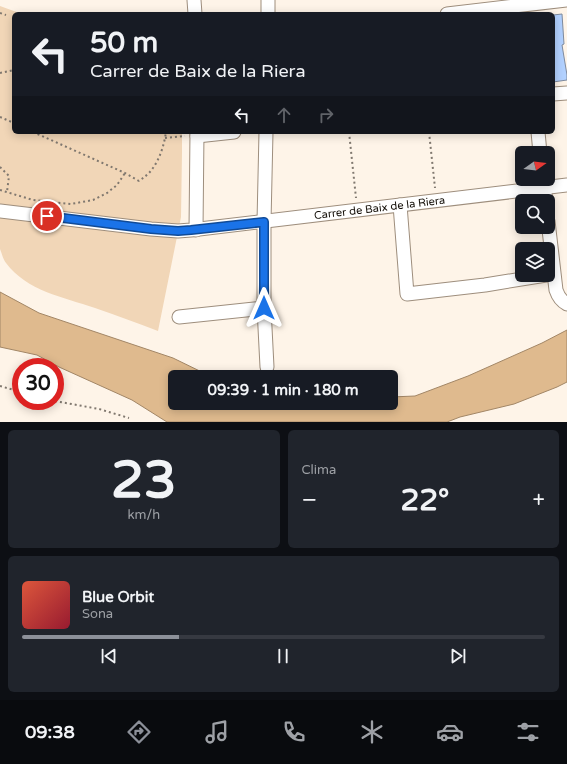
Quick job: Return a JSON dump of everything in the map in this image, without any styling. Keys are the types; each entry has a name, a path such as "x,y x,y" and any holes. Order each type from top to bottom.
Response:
{"street":[{"path":"194,0 195,12"},
{"path":"268,0 268,12"},
{"path":"466,12 566,0"},
{"path":"555,94 567,93"},
{"path":"194,230 197,134"},
{"path":"266,134 264,308 267,366"},
{"path":"538,134 539,146"},
{"name":"Carrer de Baix de la Riera","path":"555,184 567,185"},
{"name":"Carrer de Baix de la Riera","path":"0,211 178,231 436,201 526,186"},
{"path":"400,205 407,294 485,285 515,280"},
{"path":"552,282 559,297 567,304"},
{"path":"179,317 264,308"}],"path":[{"path":"0,13 6,15"},
{"path":"0,73 12,70"},
{"path":"0,117 12,122"},
{"path":"37,134 125,173 139,181 148,174 155,164 166,134"},
{"path":"165,138 197,134"},
{"path":"349,134 357,210"},
{"path":"429,134 436,201"},
{"path":"0,167 9,176 7,192"},
{"path":"0,190 33,200 71,204 93,200 107,193 117,185 125,173"},
{"path":"0,386 12,389"},
{"path":"64,403 99,409 129,418"}],"shaded area":[{"path":"0,6 16,12 12,12 12,134 182,134 181,217 158,331 35,287 15,273 4,260 0,249"},
{"path":"0,292 39,313 173,358 198,370 168,370 168,410 398,410 398,397 415,396 468,376 542,343 567,330 567,382 514,404 460,417 447,422 167,422 132,400 64,369 64,358 42,358 37,355 0,347"}],"building":[{"path":"562,14 564,44 562,45 567,80 555,82 555,15"}],"route":[{"path":"47,216 178,231 264,222 264,308"}]}
